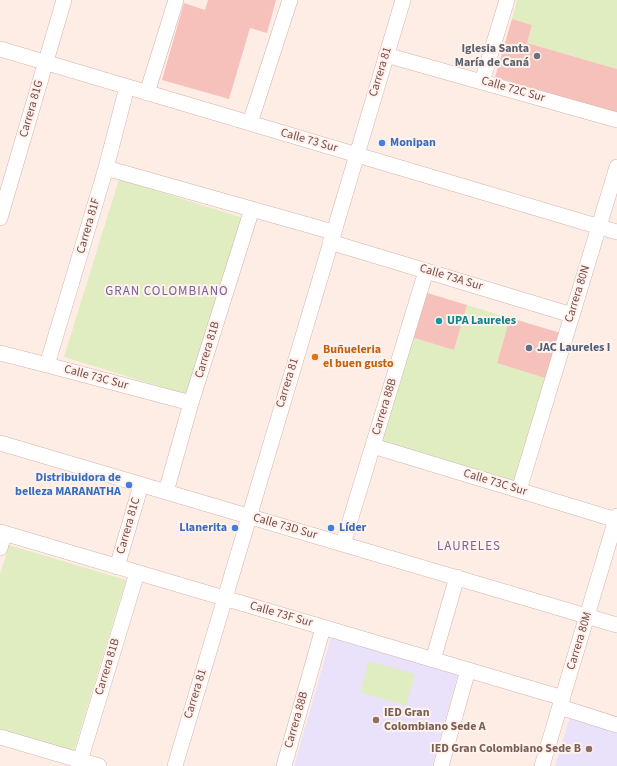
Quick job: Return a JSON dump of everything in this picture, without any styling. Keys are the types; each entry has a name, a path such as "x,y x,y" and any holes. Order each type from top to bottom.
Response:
{"street":[{"name":"Carrera 81G","path":"0,218 64,0"},
{"path":"147,93 176,0"},
{"path":"250,123 290,0"},
{"name":"Carrera 81","path":"175,766 403,0"},
{"path":"482,82 507,0"},
{"name":"Calle 73 Sur","path":"0,49 617,232"},
{"name":"Calle 72C Sur","path":"386,55 617,120"},
{"name":"Carrera 81F","path":"48,365 106,168 127,87"},
{"name":"Carrera 80N","path":"519,490 617,167"},
{"name":"Calle 73A Sur","path":"106,168 252,209 426,271 572,315"},
{"name":"Carrera 81B","path":"166,492 191,403 252,209"},
{"name":"Carrera 88B","path":"343,544 426,271"},
{"name":"Calle 73C Sur","path":"0,353 191,403"},
{"name":"Calle 73D Sur","path":"0,443 617,625"},
{"name":"Calle 73C Sur","path":"373,446 617,518"},
{"name":"Carrera 81C","path":"117,567 141,485"},
{"name":"Carrera 80M","path":"542,766 617,518"},
{"name":"Calle 73F Sur","path":"1,538 117,567 468,670 561,702 617,725"},
{"name":"Carrera 81B","path":"80,760 137,573"},
{"path":"433,660 457,577"},
{"name":"Carrera 88B","path":"284,766 323,628"},
{"path":"441,766 468,670"},
{"path":"0,737 98,766"}],"shaded area":[{"name":"IED Gran Colombiano Sede A","path":"331,637 458,674 432,766 294,766"},
{"name":"IED Gran Colombiano Sede B","path":"570,717 617,731 617,766 555,766"}],"green space":[{"path":"517,0 617,0 617,69 527,43 532,25 512,19"},
{"path":"119,179 243,218 188,395 64,357"},
{"path":"467,305 510,318 497,363 548,379 517,483 380,442 411,337 454,350"},
{"path":"9,545 126,580 73,754 0,732 0,574"},
{"path":"369,661 415,674 406,706 360,692"}],"building":[{"path":"208,0 276,0 267,33 250,28 229,99 162,80 184,3 205,10"},
{"name":"Iglesia Santa María de Caná","path":"512,19 532,25 527,43 617,69 617,113 495,77"},
{"name":"UPA Laureles","path":"424,292 467,305 454,350 411,337"},
{"name":"JAC Laureles I","path":"510,318 561,333 548,379 497,363"}],"place":[{"name":"Iglesia Santa María de Caná","path":"537,56"},
{"name":"Monipan","path":"382,143"},
{"name":"UPA Laureles","path":"439,321"},
{"name":"JAC Laureles I","path":"529,348"},
{"name":"Buñueleria el buen gusto","path":"315,357"},
{"name":"Distribuidora de belleza MARANATHA","path":"129,485"},
{"name":"Llanerita","path":"235,528"},
{"name":"Líder","path":"331,528"},
{"name":"IED Gran Colombiano Sede A","path":"376,720"},
{"name":"IED Gran Colombiano Sede B","path":"589,749"}],"district":[{"name":"GRAN COLOMBIANO","path":"167,292"},
{"name":"LAURELES","path":"469,547"}]}
